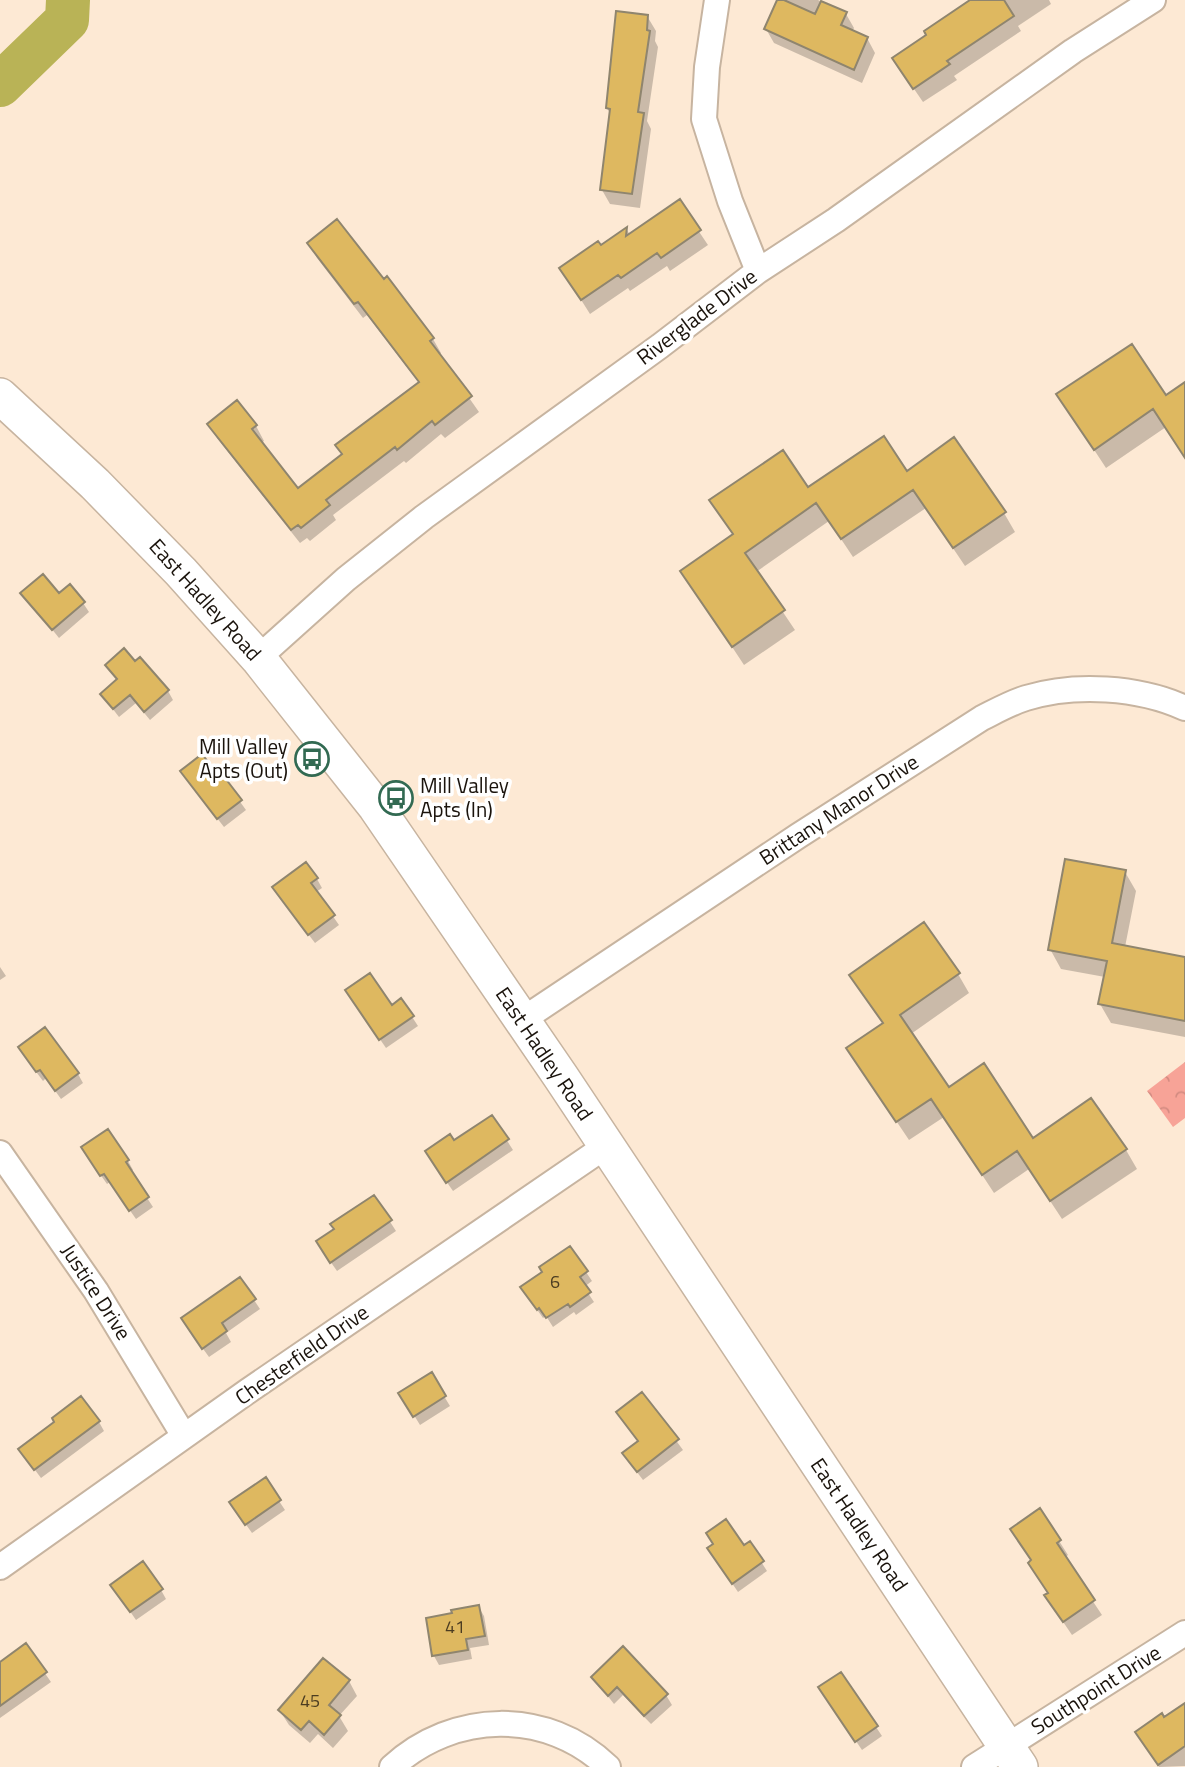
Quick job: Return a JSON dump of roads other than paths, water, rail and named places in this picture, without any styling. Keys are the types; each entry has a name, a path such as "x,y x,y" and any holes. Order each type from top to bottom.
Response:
{"street":[{"path":"717,0 707,67 704,119 730,201 758,271"},
{"name":"Riverglade Drive","path":"258,658 346,579 425,517 758,271 848,212 1073,51 1153,0"},
{"name":"East Hadley Road","path":"0,396 132,521 258,658 376,807 522,1020 1013,1757"},
{"name":"Brittany Manor Drive","path":"522,1020 798,836 982,718 1011,704 1040,694 1089,690 1144,695 1185,708"},
{"name":"Chesterfield Drive","path":"0,1567 184,1436 606,1146"},
{"name":"Justice Drive","path":"0,1153 96,1291 184,1436"},
{"name":"Southpoint Drive","path":"974,1767 1013,1757 1185,1633"},
{"path":"392,1767 411,1751 436,1737 470,1727 507,1722 523,1724 567,1740 608,1767"}],"waterway":[{"path":"0,85 67,20 68,0"}],"place":[{"name":"Mill Valley Apts (Out)","path":"312,759"},
{"name":"Mill Valley Apts (In)","path":"396,798"}]}
